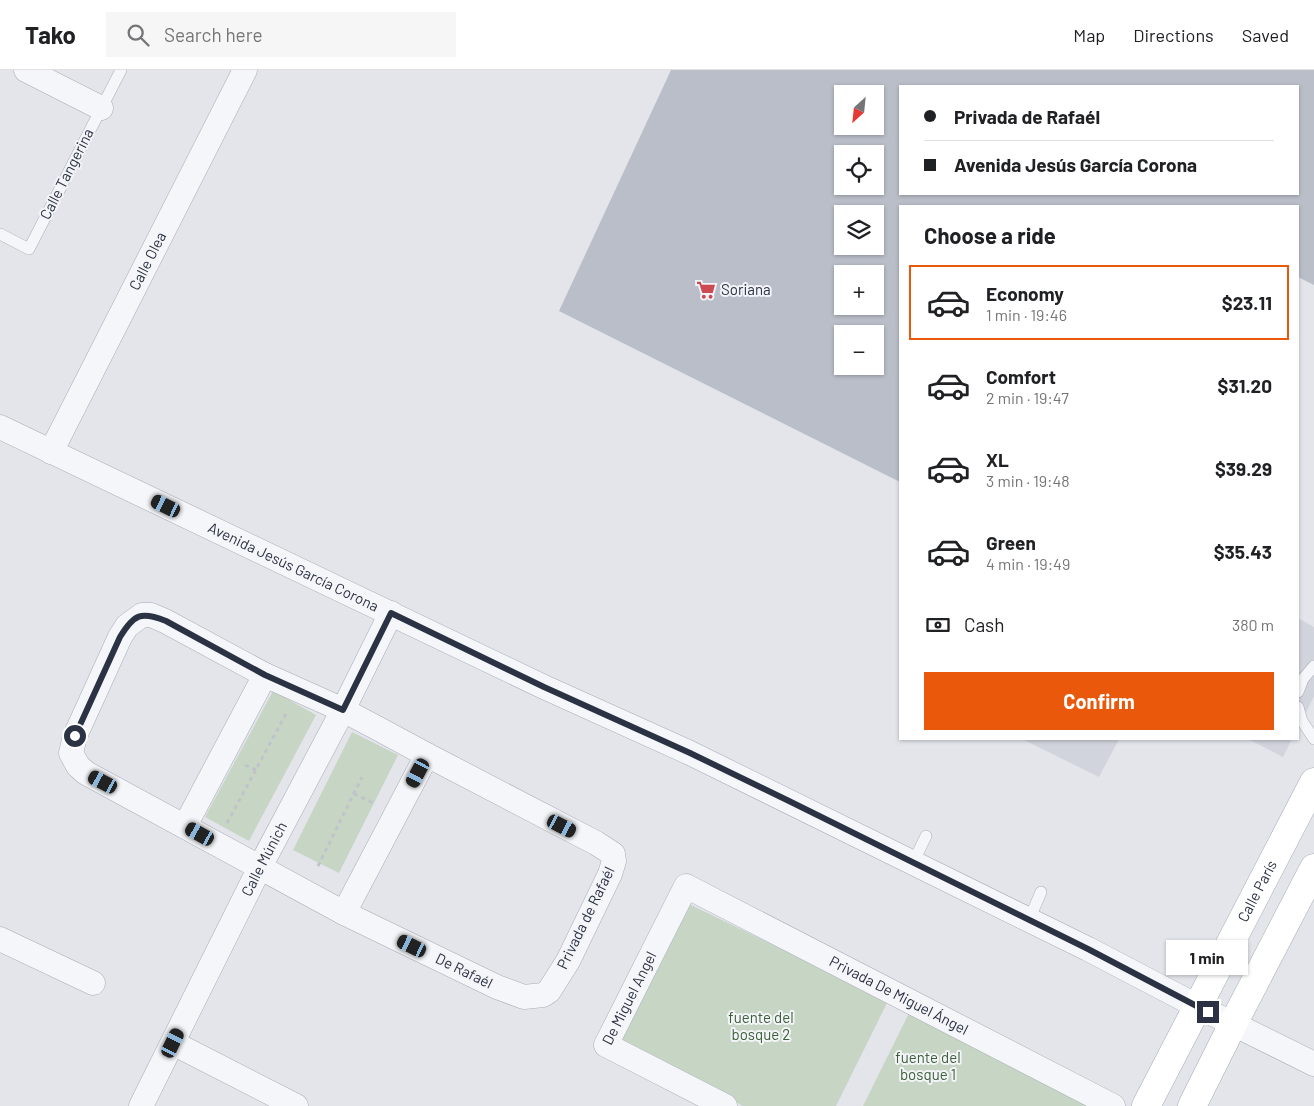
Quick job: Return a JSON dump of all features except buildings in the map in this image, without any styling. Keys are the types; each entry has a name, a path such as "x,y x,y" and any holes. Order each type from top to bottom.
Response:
{"main road":[{"name":"Calle París","path":"1146,1106 1314,782"},
{"path":"1192,1106 1232,1024 1314,868"}],"street":[{"path":"26,70 101,108"},
{"name":"Calle Olea","path":"51,452 245,70"},
{"name":"Avenida Jesús García Corona","path":"0,427 544,687 690,753 1088,949 1232,1024 1314,1064"},
{"name":"Calle Múnich","path":"141,1106 260,867 343,710 391,613"},
{"name":"Privada de Rafaél","path":"72,755 71,749 75,736 120,637 127,626 142,615 151,615 166,621 265,675 343,710 427,756 596,843 613,854 614,861 610,874 568,961 549,990 543,994 532,996"},
{"path":"186,826 265,675"},
{"name":"De Rafaél","path":"72,755 78,766 86,773 344,913 513,994 524,997 532,996"},
{"path":"344,913 427,756"},
{"name":"De Miguel Angel","path":"686,886 606,1045 725,1106"},
{"name":"Privada De Miguel Ángel","path":"686,886 1113,1106"},
{"path":"0,940 92,983"},
{"path":"173,1043 296,1106"}],"lane":[{"name":"Calle Tangerina","path":"0,234 29,249 120,70"},
{"path":"1299,689 1303,679 1314,666"},
{"path":"1299,710 1302,721 1314,739"},
{"path":"913,863 926,836"},
{"path":"1029,920 1040,892"}],"path":[{"path":"224,829 288,709"},
{"path":"318,866 362,777"},
{"path":"354,794 376,805"}],"shaded area":[{"path":"1299,619 1314,627 1314,696 1299,727"},
{"path":"1024,740 1118,740 1099,777"},
{"path":"1250,740 1292,740 1283,757"}],"green space":[{"path":"273,691 316,715 249,841 205,817"},
{"path":"352,732 398,755 339,873 293,850"},
{"name":"fuente del bosque 2","path":"689,904 888,1001 836,1106 743,1106 621,1041"},
{"name":"fuente del bosque 1","path":"909,1013 1095,1106 863,1106"}],"place":[{"name":"Soriana","path":"706,290"}],"route":[{"path":"75,736 120,637 127,626 134,619 142,615 151,615 166,621 265,675 343,710 391,613 544,687 690,753 789,801 1088,949 1208,1012"}]}
